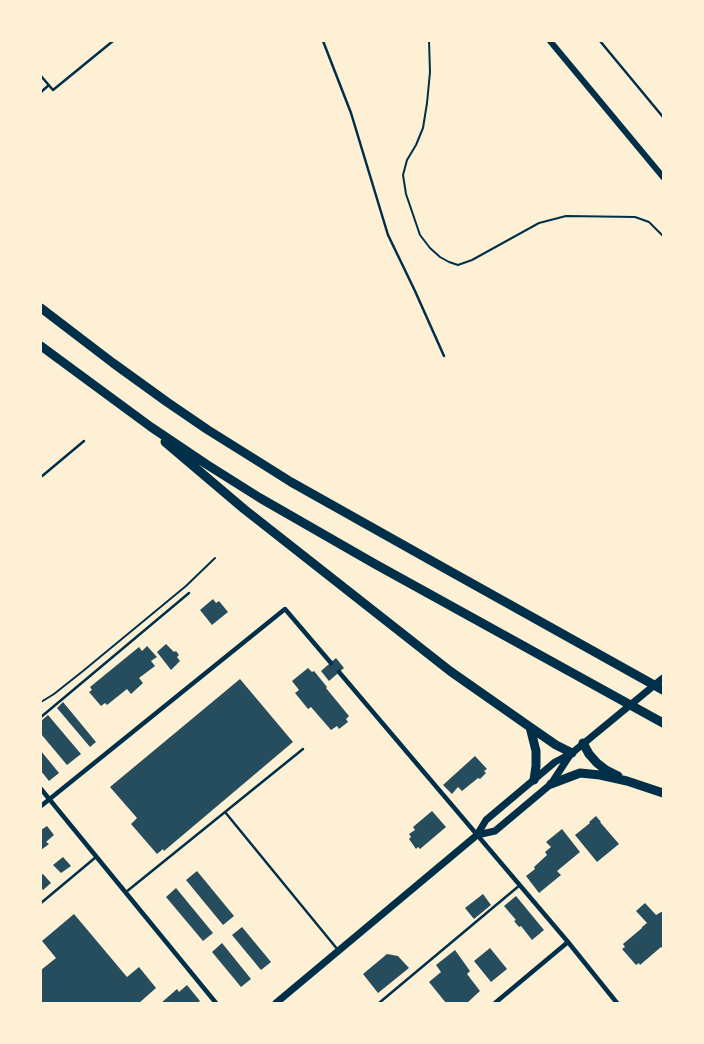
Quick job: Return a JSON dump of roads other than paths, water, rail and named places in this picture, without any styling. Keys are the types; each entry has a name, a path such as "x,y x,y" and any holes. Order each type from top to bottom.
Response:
{"highway":[{"path":"41,308 113,364 167,402 291,482 663,690"},
{"path":"41,346 124,408 206,464 296,519 663,723"},
{"path":"124,408 244,509 450,671 556,745 572,753"},
{"path":"530,727 536,751 534,780"},
{"path":"583,743 597,763 627,781"},
{"path":"552,784 580,773 627,781 663,793"}],"main road":[{"path":"550,41 663,177"},
{"path":"276,1003 477,835 486,820 555,762 572,753 663,678"},
{"path":"477,835 495,831 552,784 572,753"}],"street":[{"path":"41,806 285,609 331,663"},
{"path":"339,672 568,942 615,1002"},
{"path":"41,789 216,1003"},
{"path":"494,1003 568,942"}],"lane":[{"path":"41,76 53,90 113,41"},
{"path":"323,41 351,113 388,235 444,356"},
{"path":"600,41 663,117"},
{"path":"41,92 49,85"},
{"path":"41,477 84,441"},
{"path":"41,717 189,593"},
{"path":"126,892 303,749"},
{"path":"225,812 338,951"},
{"path":"41,903 97,856"},
{"path":"379,1003 520,885"}]}
